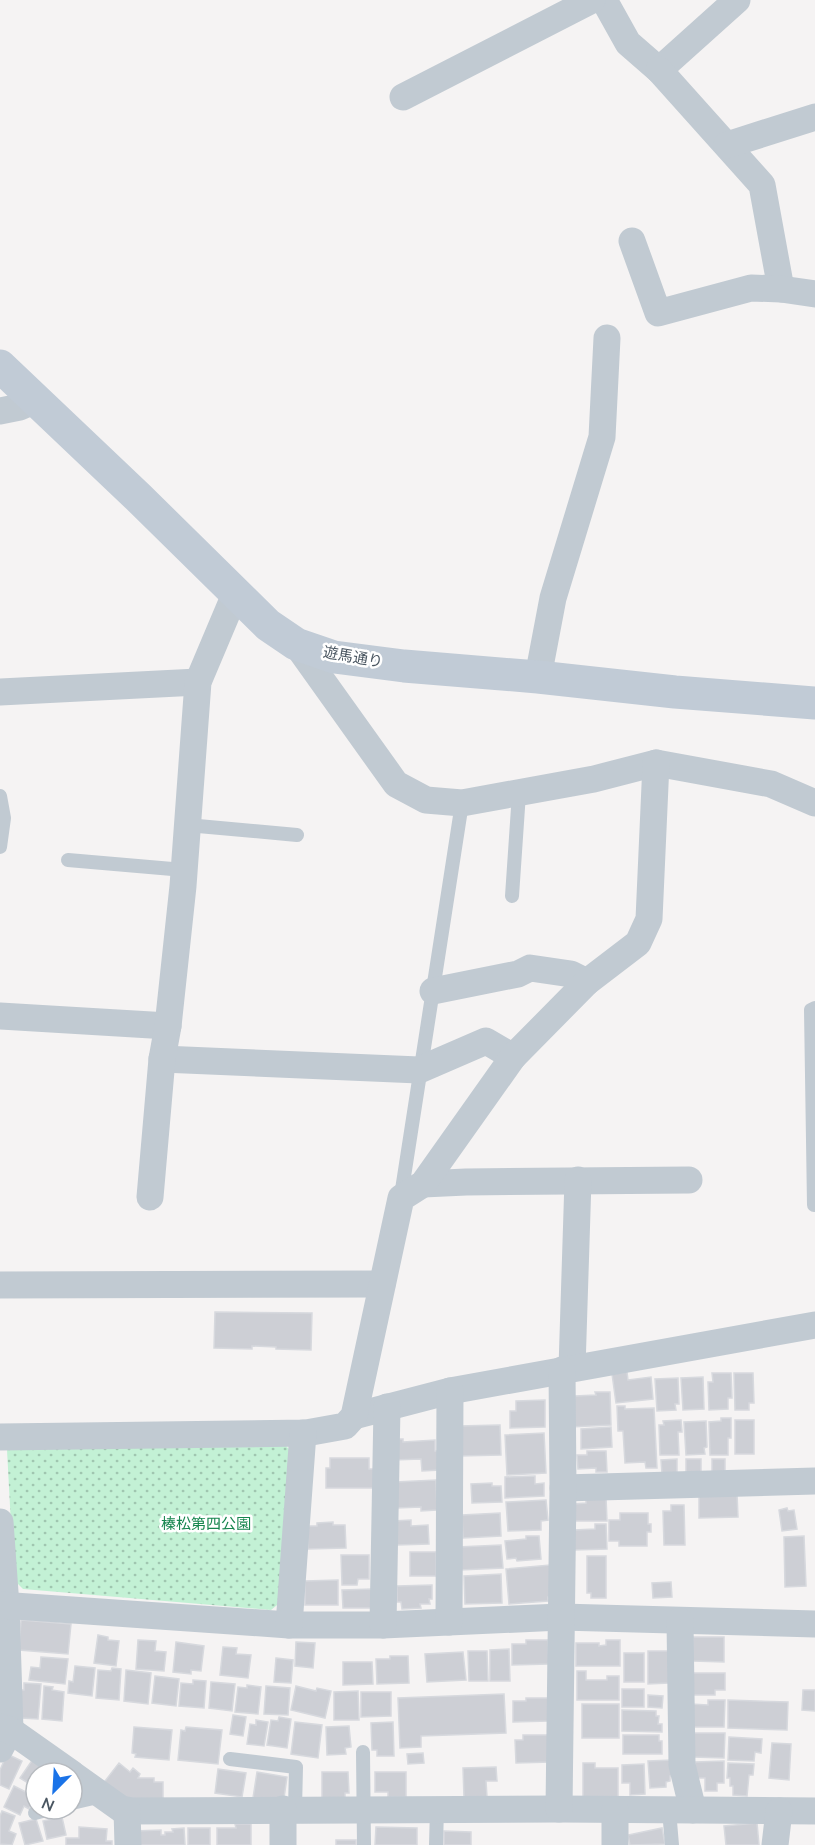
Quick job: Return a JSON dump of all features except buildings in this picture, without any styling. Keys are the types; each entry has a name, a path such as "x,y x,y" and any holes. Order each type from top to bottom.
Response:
{"street":[{"path":"403,96 592,0"},
{"path":"604,0 628,43 659,70 762,185 781,289"},
{"path":"659,70 737,0"},
{"path":"727,145 815,117"},
{"path":"632,241 658,313 751,288 781,289 815,294"},
{"path":"538,678 553,598 602,437 608,338"},
{"name":"遊馬通り","path":"0,366 268,625 296,644 334,657 404,666 815,703"},
{"path":"0,411 20,407 36,400"},
{"path":"150,1197 162,1059 168,1026 184,870 198,682 236,592"},
{"path":"296,644 396,784 426,800 462,803 594,779 656,763 771,784 815,803"},
{"path":"0,692 198,682"},
{"path":"0,1437 303,1433 345,1426 354,1416 382,1284 412,1191 513,1057 587,982 638,943 649,919 656,763"},
{"path":"433,991 518,974 530,969 571,974 587,982"},
{"path":"0,1016 168,1026"},
{"path":"162,1059 419,1070 486,1041 513,1057"},
{"path":"412,1191 578,1180 689,1180"},
{"path":"559,1809 563,1488 578,1180"},
{"path":"0,1285 382,1284"},
{"path":"354,1416 450,1391 815,1325"},
{"path":"449,1622 450,1391"},
{"path":"382,1625 387,1407"},
{"path":"289,1625 303,1433"},
{"path":"563,1488 815,1481"},
{"path":"0,1522 3,1605 3,1735 50,1761"},
{"path":"3,1605 289,1625 382,1625 561,1617 815,1624"},
{"path":"680,1621 681,1810"},
{"path":"84,1782 124,1811 289,1809 815,1811"},
{"path":"283,1845 289,1809"},
{"path":"127,1810 128,1845"},
{"path":"615,1810 615,1845"},
{"path":"775,1845 779,1811"}],"lane":[{"path":"512,896 519,793"},
{"path":"0,801 4,818 0,847"},
{"path":"412,1191 422,1069 462,803"},
{"path":"187,825 297,835"},
{"path":"68,860 184,870"},
{"path":"814,1205 811,1010 815,1008"},
{"path":"363,1752 364,1845"},
{"path":"230,1759 296,1767 289,1809"},
{"path":"84,1800 103,1795"},
{"path":"436,1845 437,1809"},
{"path":"672,1845 681,1810"}],"green space":[{"name":"榛松第四公園","path":"284,1444 290,1450 282,1601 271,1610 23,1589 14,1580 7,1450"}]}
